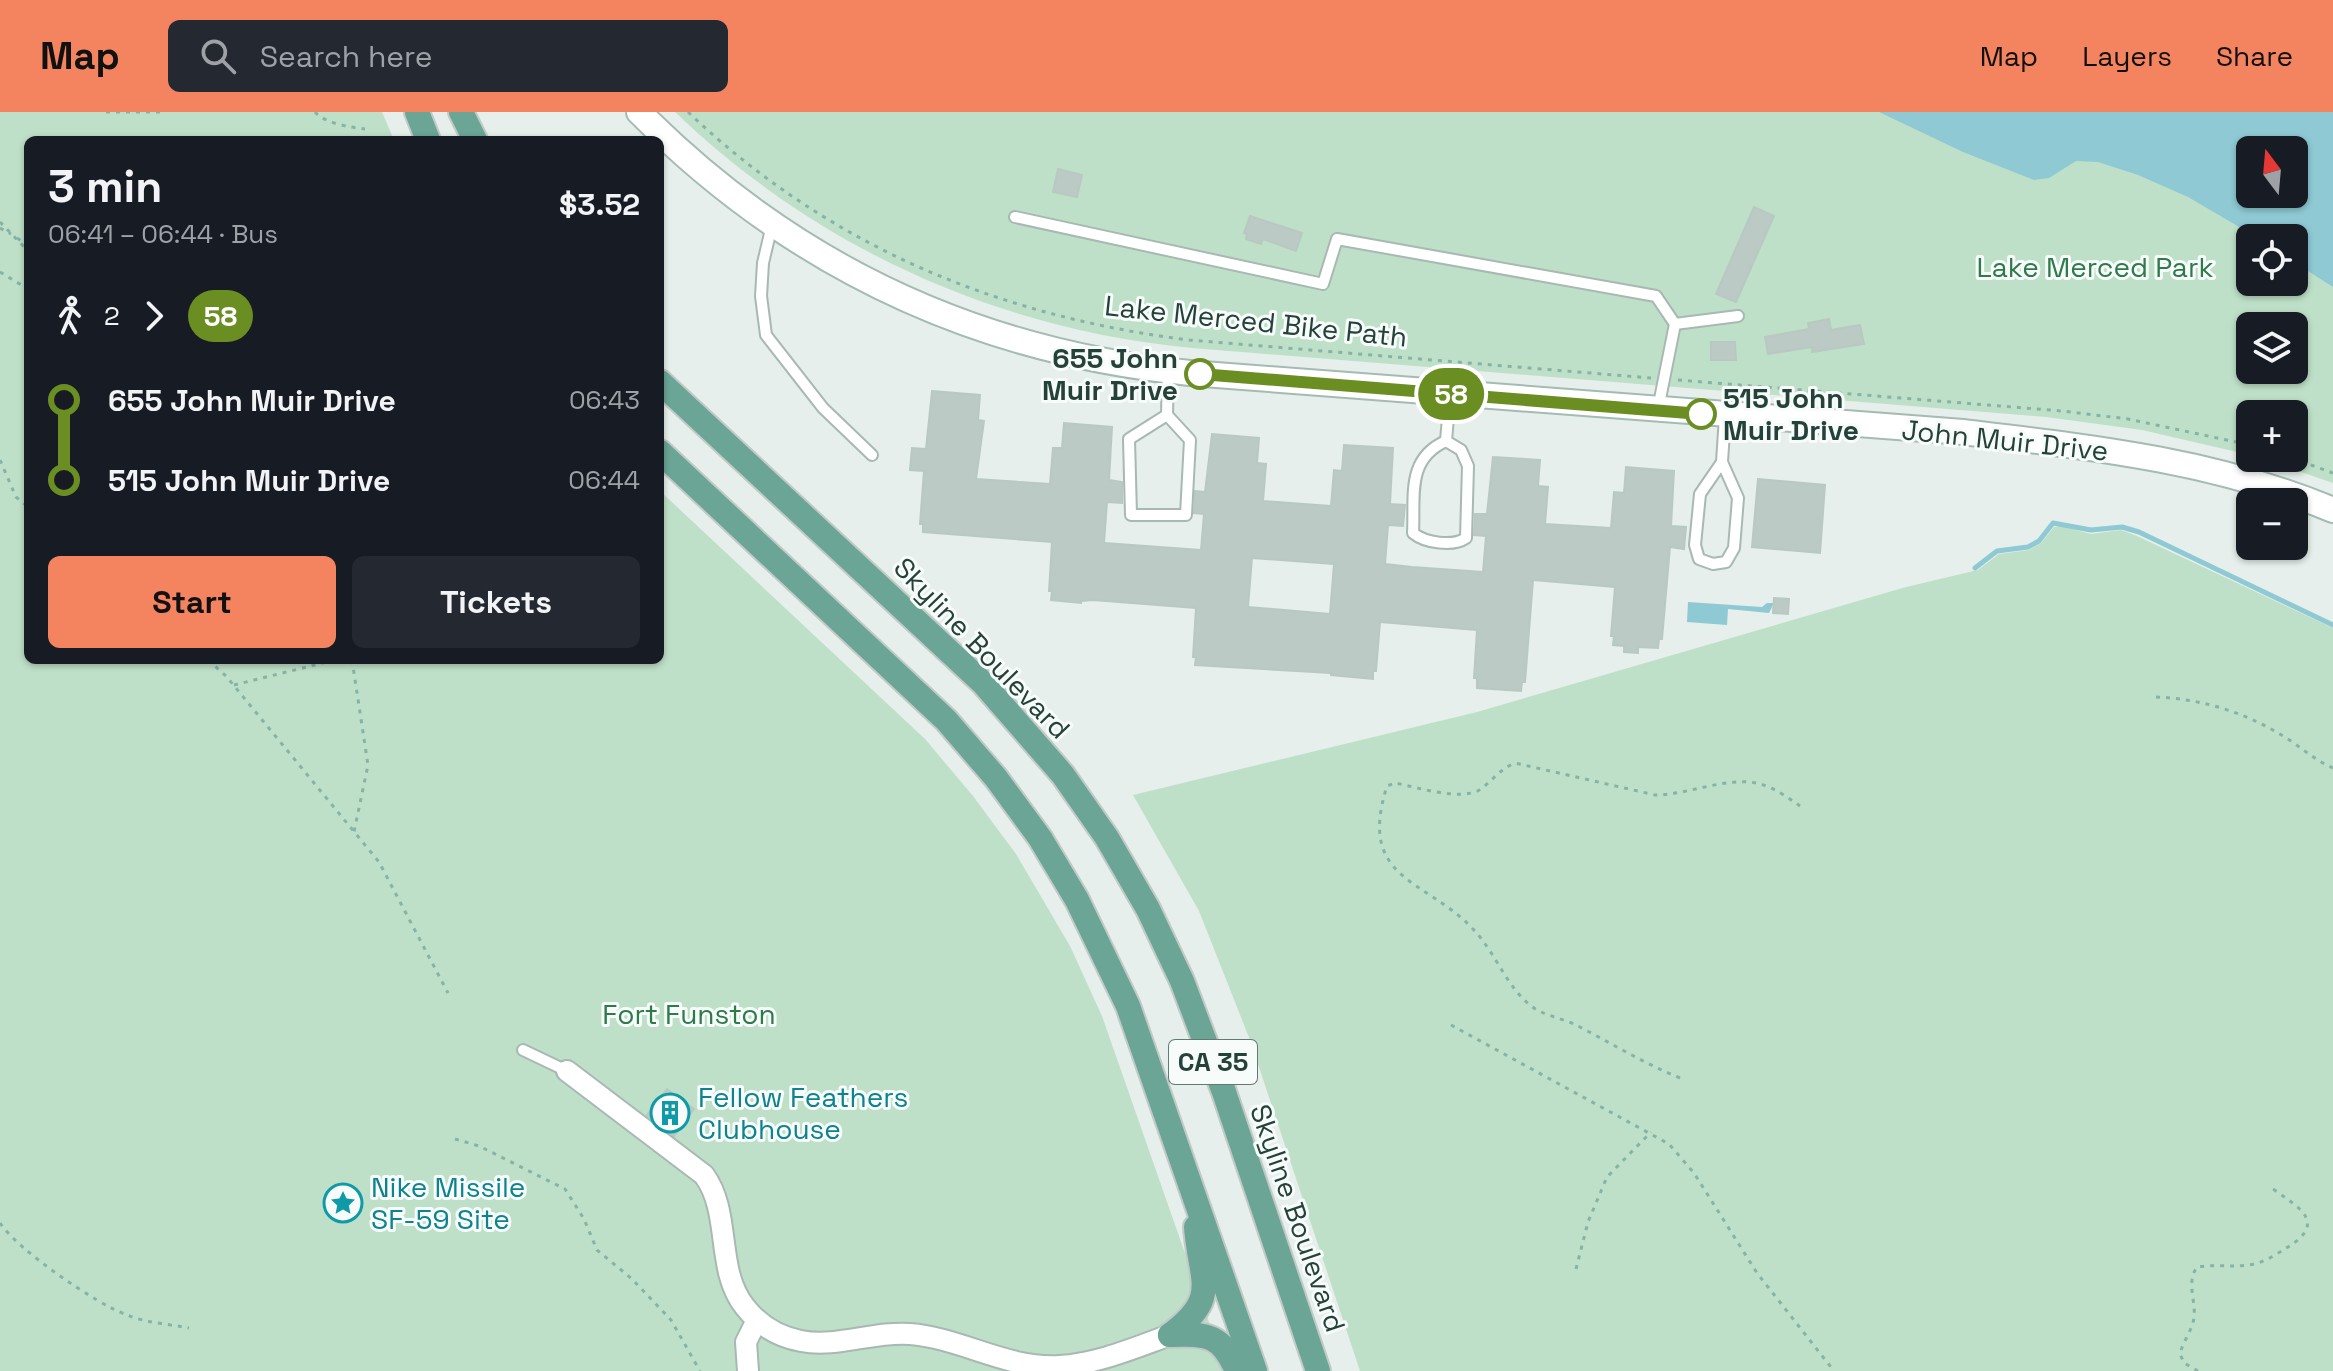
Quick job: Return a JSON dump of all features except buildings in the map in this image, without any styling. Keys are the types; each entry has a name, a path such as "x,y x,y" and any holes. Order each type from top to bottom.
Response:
{"main road":[{"path":"417,112 426,136"},
{"path":"461,112 473,136"},
{"path":"475,112 482,136"},
{"name":"Skyline Boulevard","path":"664,386 974,674 1046,754 1100,828 1148,909 1182,981 1224,1092 1318,1371"},
{"name":"CA 35","path":"664,456 946,720 1019,808 1065,879 1112,969 1146,1053 1255,1371"},
{"path":"1170,1335 1192,1318 1200,1308 1204,1295 1197,1244 1195,1193"},
{"path":"1170,1335 1201,1334 1221,1343 1237,1371"}],"street":[{"name":"John Muir Drive","path":"639,112 710,178 772,225 861,278 955,320 1052,351 1168,371 1963,432 2138,454 2233,475 2333,510"},
{"path":"567,1071 704,1175 716,1197 730,1277 736,1293 757,1320 770,1330 799,1341 815,1343 908,1334 944,1340 1023,1364 1042,1366 1081,1364 1170,1335"},
{"path":"748,1371 746,1342 757,1320"}],"lane":[{"path":"1015,217 1323,284 1337,239 1656,296 1675,324 1658,411"},
{"path":"772,225 763,263 761,296 766,335 823,408 872,455"},
{"path":"1675,324 1738,316"},
{"path":"1167,415 1129,439 1131,515 1186,515 1190,440 1167,415 1168,371"},
{"path":"1446,441 1450,394"},
{"path":"1722,462 1700,494 1695,545 1699,559 1713,564 1726,562 1732,556 1736,523 1738,498 1722,462 1725,416"},
{"path":"1446,441 1461,450 1468,466 1466,538 1459,543 1421,540 1413,533 1415,479 1419,461 1431,448 1446,441"},
{"path":"523,1050 567,1071"}],"path":[{"path":"106,112 163,112"},
{"path":"315,112 333,122 365,129"},
{"name":"Lake Merced Bike Path","path":"688,112 762,175 847,232 936,276 1027,309 1124,331 1189,340 1639,376"},
{"path":"0,222 24,247"},
{"path":"0,228 24,242"},
{"path":"0,272 24,287"},
{"path":"1674,379 2062,411 2142,422 2236,442"},
{"path":"0,460 16,497 24,504"},
{"path":"2308,464 2333,473"},
{"path":"212,664 234,685 379,862 448,993"},
{"path":"234,685 319,664"},
{"path":"353,664 368,765 354,832"},
{"path":"2156,697 2181,698 2224,708 2290,741 2318,762 2333,768"},
{"path":"1680,1078 1626,1054 1569,1022 1532,1007 1515,989 1473,929 1457,913 1393,868 1386,854 1381,826 1387,786 1395,783 1462,795 1478,792 1503,768 1515,763 1655,795 1754,782 1773,789 1800,806"},
{"path":"1451,1025 1669,1144 1694,1173 1757,1273 1834,1371"},
{"path":"1576,1269 1588,1222 1607,1177 1651,1132"},
{"path":"455,1139 479,1146 565,1189 584,1219 597,1250 632,1279 671,1320 700,1371"},
{"path":"2198,1371 2184,1363 2180,1354 2194,1318 2191,1284 2197,1267 2255,1264 2278,1253 2306,1233 2309,1224 2306,1214 2273,1189"},
{"path":"0,1223 8,1235 69,1282 127,1316 189,1328"}],"green space":[{"name":"Fort Funston","path":"0,112 382,112 392,136 24,136 24,664 664,664 664,495 925,739 1016,854 1070,946 1102,1016 1223,1362 1231,1371 0,1371"},
{"name":"Lake Merced Park","path":"675,112 2333,112 2333,483 2301,472 2308,472 2308,400 2236,400 2236,452 2142,430 2046,417 1192,348 1119,338 1048,322 980,301 913,274 849,241 788,204 730,160"},
{"path":"2054,527 2091,534 2121,530 2137,536 2333,628 2333,1371 1360,1371 1250,1040 1199,911 1133,795 1477,712 1906,587 1978,570 1999,554 2029,550 2041,543"}],"water":[{"path":"1879,112 2333,112 2333,287 2308,271 2308,224 2236,225 2188,197 2098,162 2076,161 2049,178 2034,180 1963,152"},
{"path":"1688,602 1762,607 1774,603 1769,613 1728,609 1727,625 1687,622"}],"waterway":[{"path":"1975,568 1997,551 2028,547 2039,541 2053,523 2091,530 2122,527 2139,532 2333,625"}],"bus line":[{"name":"58","path":"1200,374 1701,414"}],"place":[{"name":"655 John Muir Drive","path":"1200,374"},
{"name":"515 John Muir Drive","path":"1701,414"},
{"name":"Fellow Feathers Clubhouse","path":"670,1113"},
{"name":"Nike Missile SF-59 Site","path":"343,1203"}]}
